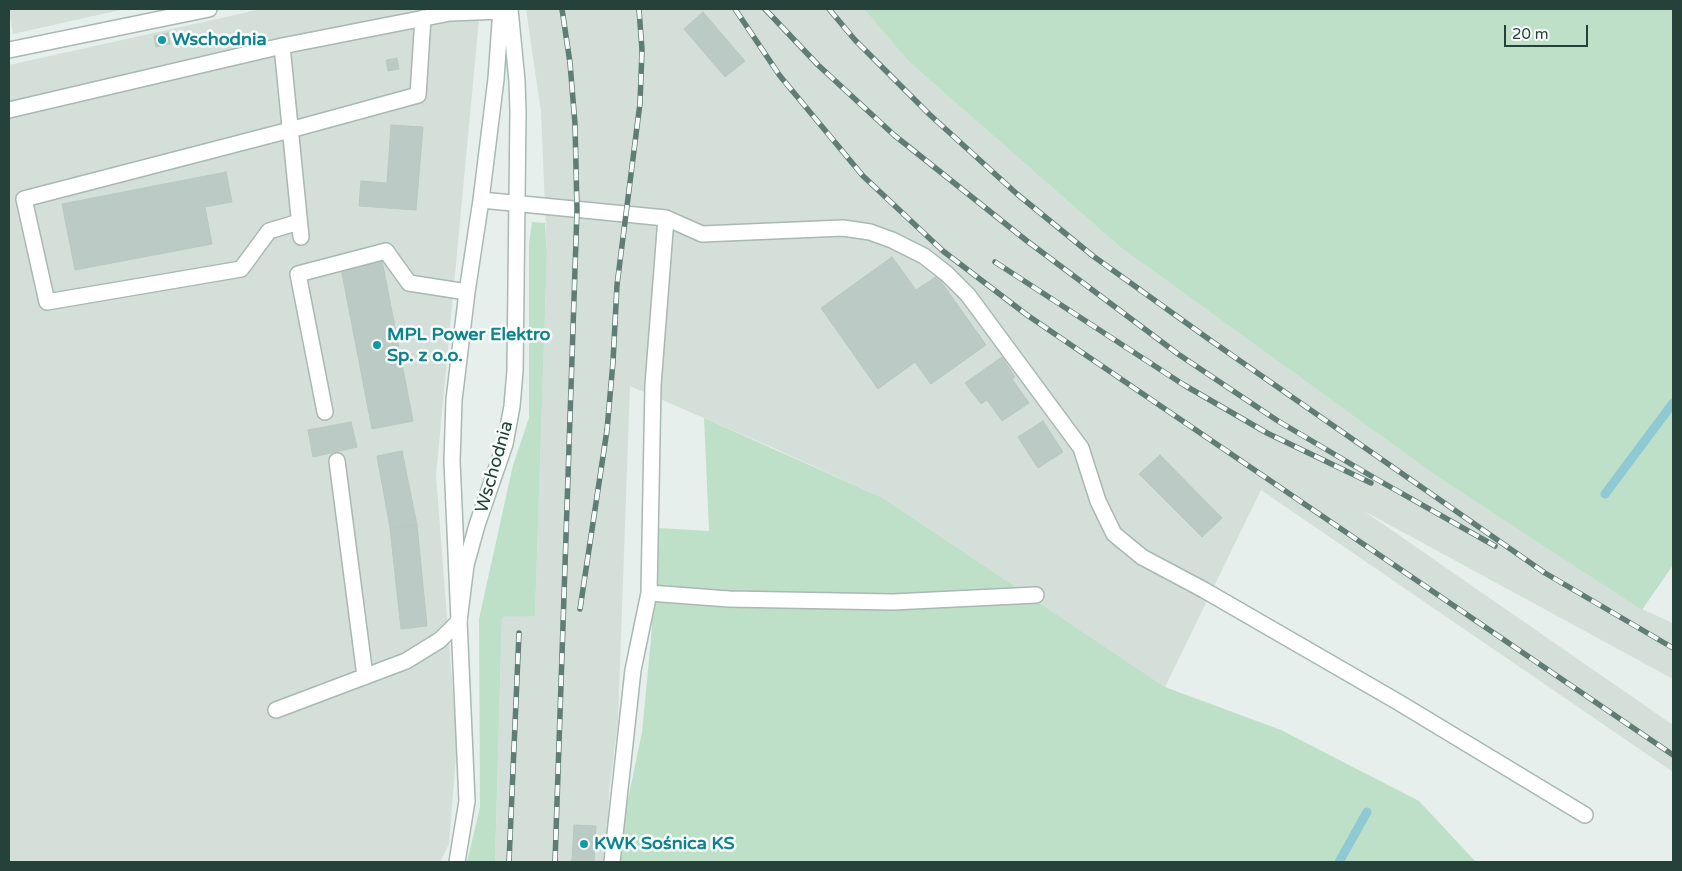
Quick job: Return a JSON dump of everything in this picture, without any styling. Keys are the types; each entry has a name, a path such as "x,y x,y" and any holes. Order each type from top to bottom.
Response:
{"street":[{"path":"9,50 209,9"},
{"path":"9,110 282,46 450,13 504,10 454,400 452,461 459,621 440,640 406,660 276,710"},
{"name":"Wschodnia","path":"457,862 467,801 459,621 466,566 477,525 505,444 512,406 515,371 517,81 504,10"},
{"path":"282,46 290,130 300,229 269,231 241,269 48,302 24,199 290,130 418,95 423,18"},
{"path":"481,200 666,218 702,234 843,228 870,232 892,240 924,256 947,274 968,295 1081,448 1098,501 1114,534 1142,557 1204,590 1390,697 1585,815"},
{"path":"612,862 633,670 648,592 653,386 666,218"},
{"path":"325,412 298,274 386,251 409,283 467,292"},
{"path":"337,460 365,676"},
{"path":"648,592 729,599 893,602 1036,595"}],"shaded area":[{"path":"9,9 125,9 13,34"},
{"path":"262,9 480,9 436,476 457,744 449,844 440,862 9,862 9,65"},
{"path":"526,9 864,9 908,61 1120,247 1435,475 1642,609 1673,623 1673,679 1364,511 1673,725 1673,772 1261,490 1165,687 883,498 630,386 618,720 609,794 607,862 495,862 502,617 535,615 547,253 541,112"}],"green space":[{"path":"864,9 1673,9 1673,565 1642,610 1435,475 1120,247 908,61"},
{"path":"532,222 545,223 547,253 535,616 502,617 495,862 467,862 480,807 479,619 513,465 529,418 529,244"},
{"path":"704,418 883,498 1165,687 1281,730 1419,801 1476,862 615,862 642,732 651,639 658,528 709,531"}],"building":[{"path":"703,12 745,61 725,77 684,29"},
{"name":"Wschodnia","path":"168,33 170,44 156,47 154,36"},
{"path":"397,58 399,69 388,71 386,60"},
{"path":"391,125 423,127 416,210 359,206 361,181 387,183"},
{"path":"226,172 232,202 205,207 212,244 75,270 62,204"},
{"path":"892,257 916,290 937,276 986,345 931,384 915,362 878,389 821,308"},
{"name":"MPL Power Elektro Sp. z o.o.","path":"382,260 413,421 372,429 341,268"},
{"path":"1002,357 1015,377 1012,379 1029,403 1002,421 987,400 981,404 965,383"},
{"path":"1043,421 1063,452 1038,468 1018,437"},
{"path":"351,422 357,447 313,457 308,430"},
{"path":"402,451 417,525 390,528 377,456"},
{"path":"1160,455 1222,518 1202,537 1139,474"},
{"path":"417,525 427,626 401,629 390,528"},
{"name":"KWK Sośnica KS","path":"574,825 596,826 594,862 572,862"}],"waterway":[{"path":"1605,494 1673,403"},
{"path":"1339,862 1367,812"}],"railway":[{"path":"555,862 577,210 575,124 570,63 562,9"},
{"path":"580,609 607,430 617,285 640,103 642,50 639,9"},
{"path":"735,9 780,76 863,176 943,251 1027,315 1673,755"},
{"path":"765,9 818,65 894,135 1027,241 1178,354 1278,421 1495,546"},
{"path":"829,9 855,40 929,114 1017,194 1093,256 1210,340 1545,573 1673,648"},
{"path":"995,262 1184,385 1267,433 1371,483"},
{"path":"509,862 519,633"}],"place":[{"name":"Wschodnia","path":"162,40"},
{"name":"MPL Power Elektro Sp. z o.o.","path":"377,345"},
{"name":"KWK Sośnica KS","path":"584,844"}]}
